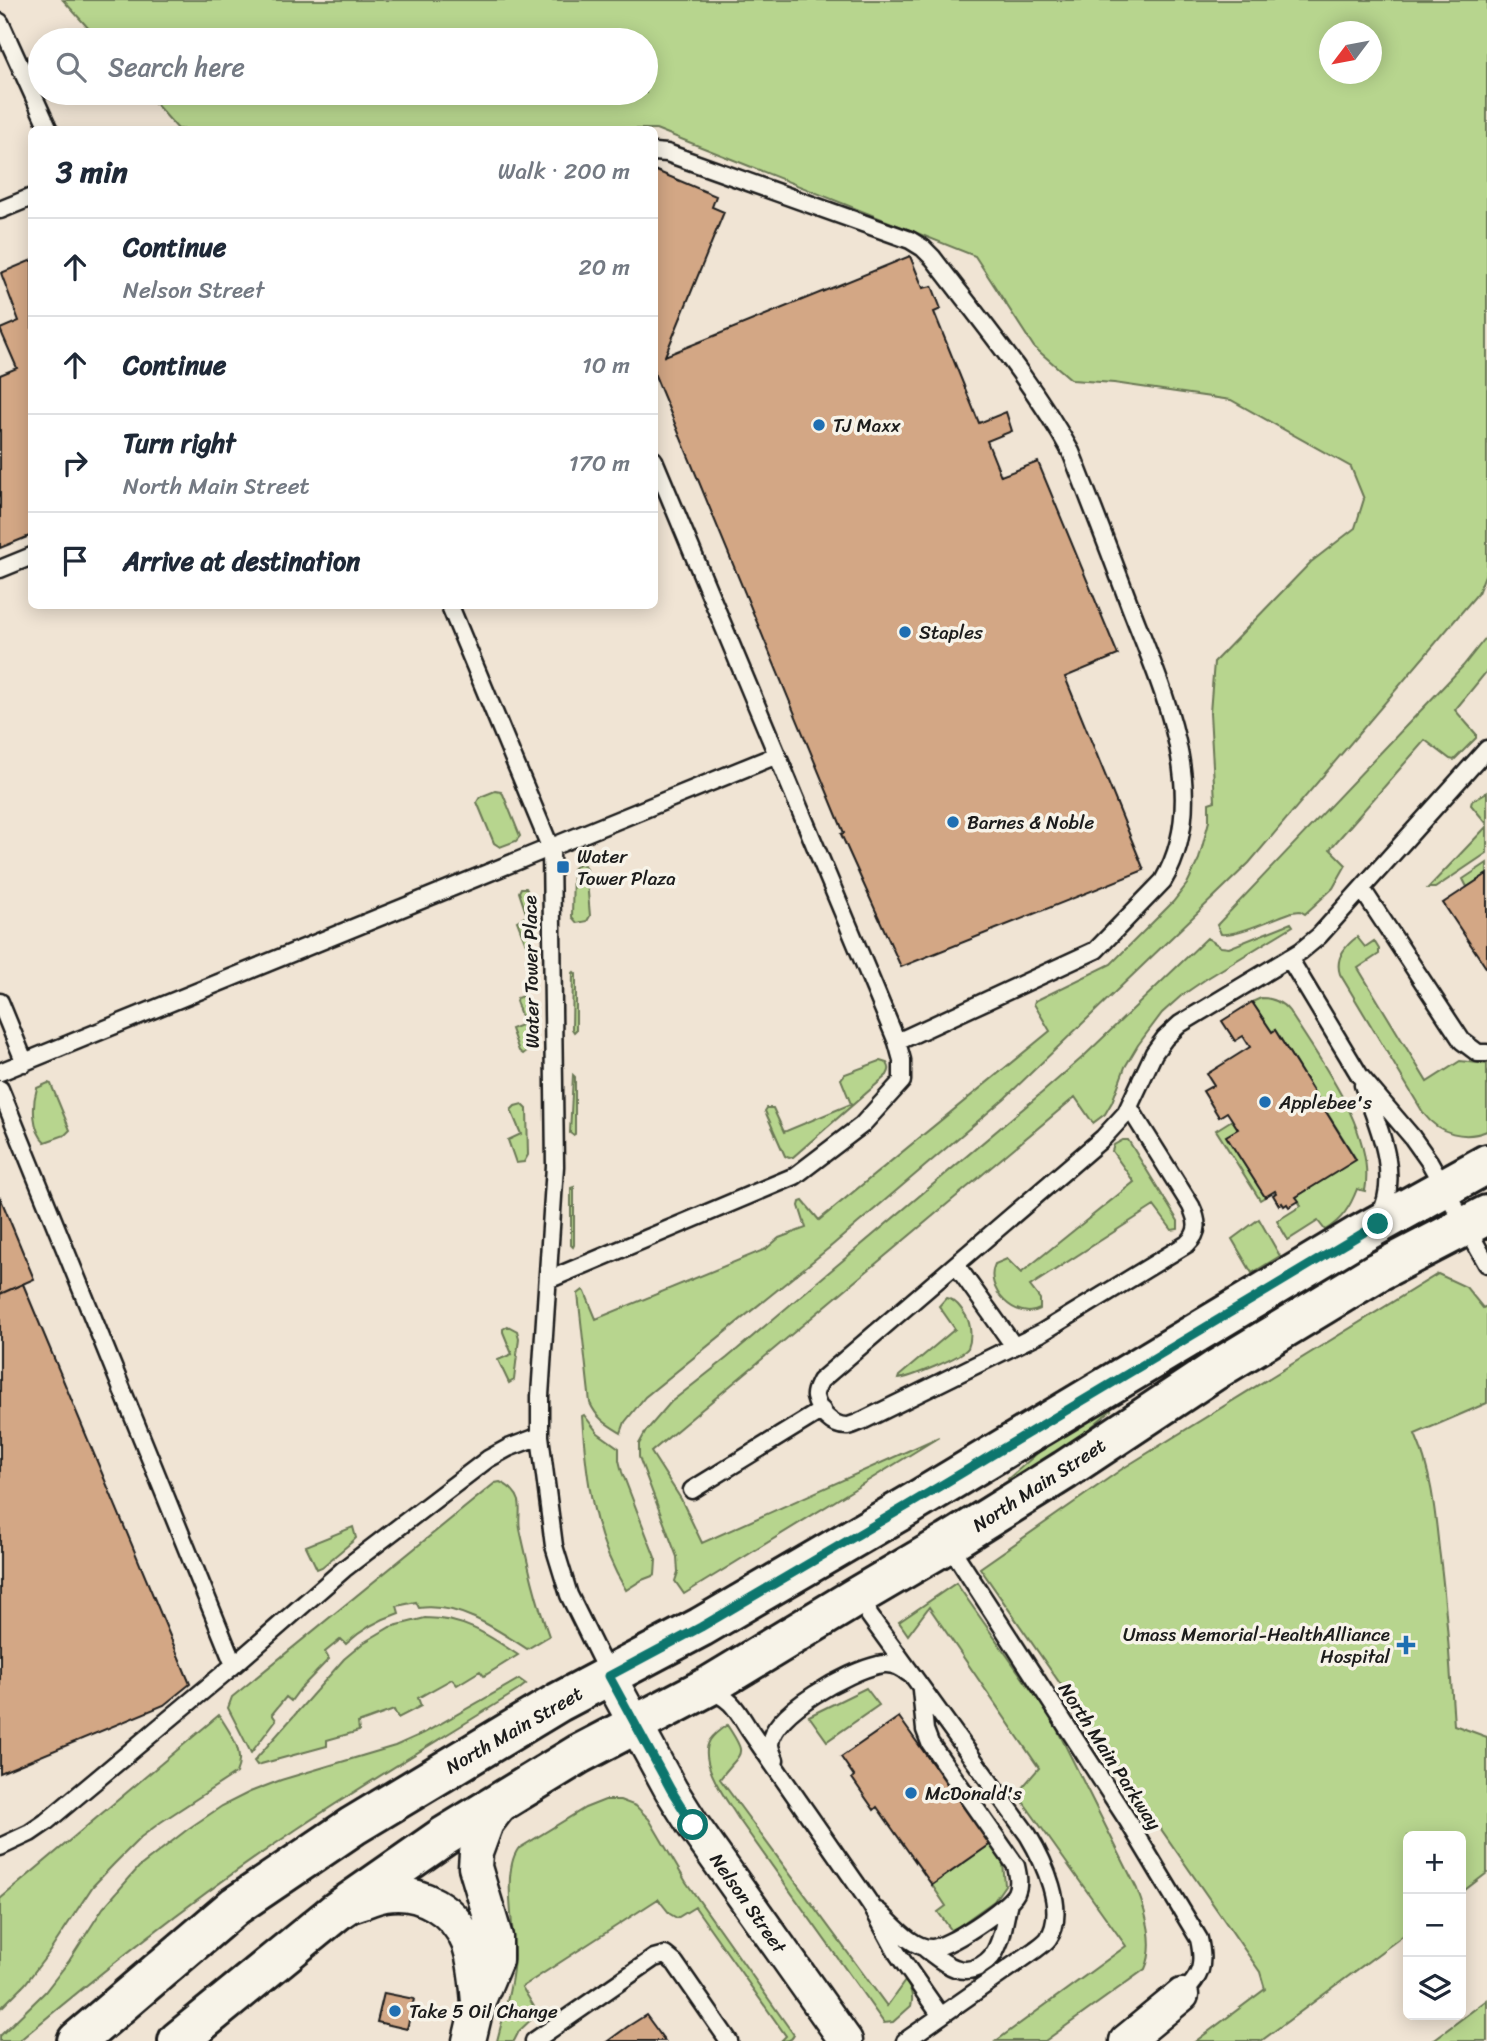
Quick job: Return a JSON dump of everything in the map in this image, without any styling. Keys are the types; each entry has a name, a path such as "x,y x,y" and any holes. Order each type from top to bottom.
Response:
{"main road":[{"name":"North Main Street","path":"77,2041 235,1906 353,1826 559,1702 701,1627 1374,1226 1487,1164"},
{"name":"North Main Street","path":"178,2041 337,1911 443,1838 579,1754 697,1692 948,1544 1214,1371 1377,1272 1476,1221"}],"street":[{"name":"Nelson Street","path":"609,1676 693,1825 836,2037"},
{"path":"469,2041 478,2003 496,1959 496,1937 475,1867 476,1853 487,1823 507,1798"},
{"path":"337,1911 386,1895 404,1894 422,1898 441,1907 461,1929 469,1945 478,2003"},
{"path":"1126,2041 1182,1996"}],"lane":[{"path":"0,22 28,84"},
{"path":"38,105 47,126"},
{"path":"658,152 667,153 910,240 933,258 1036,394 1071,452 1175,729 1182,769 1184,817 1171,868 1163,881 1096,950 897,1042"},
{"path":"0,210 28,199"},
{"path":"548,1280 795,1176 862,1125 902,1081 902,1060 897,1042 658,470"},
{"path":"0,569 28,558"},
{"path":"451,609 551,849"},
{"path":"1129,1107 1197,1218 1196,1234 1187,1244 1041,1333 854,1424 841,1425 831,1420 815,1397 820,1381 1104,1138 1129,1107 1154,1053 1180,1024 1289,958 1319,936 1487,749"},
{"path":"0,1072 777,755"},
{"name":"Water Tower Place","path":"551,849 555,1167 540,1396 540,1436 554,1546 569,1595 609,1676"},
{"path":"1362,888 1462,1041 1478,1053 1487,1054"},
{"path":"1289,958 1360,1076 1412,1137 1445,1187 1476,1221 1487,1264"},
{"path":"0,1002 25,1063"},
{"path":"1360,1076 1383,1142 1389,1172 1388,1195 1374,1226"},
{"path":"0,1089 234,1665"},
{"path":"956,1265 1014,1346"},
{"path":"692,1490 822,1410"},
{"path":"0,1847 46,1822 344,1569 488,1459 540,1436"},
{"name":"North Main Parkway","path":"948,1544 1128,1821 1199,1939 1203,1956 1200,1970 1194,1983 1182,1996"},
{"path":"875,1586 866,1601 866,1609 1028,1836 1050,1881 1055,1906 1053,1926 1048,1939 905,2041"},
{"path":"778,1770 770,1744 772,1737 802,1702 839,1681 878,1665 901,1667 910,1674"},
{"path":"921,1689 925,1730 930,1743 1016,1866 1019,1877 1017,1891 1009,1902 952,1942 933,1949 923,1947"},
{"path":"697,1692 712,1691 733,1703 871,1905 897,1953 941,2016"},
{"path":"871,1905 909,1939 955,1969 972,1970 993,1956 1009,1902"},
{"path":"534,2041 647,1962 658,1955 665,1955 675,1964 729,2041"}],"green space":[{"path":"63,0 1487,0 1487,570 1478,593 1249,863 1005,1098 829,1248 645,1397 625,1422 621,1433 599,1417 590,1403 578,1294 583,1290 585,1292 596,1319 766,1249 779,1238 806,1228 800,1202 803,1201 819,1220 1050,1031 1034,1004 1035,1001 1111,964 1173,902 1187,884 1199,859 1209,821 1209,803 1215,801 1210,713 1214,662 1311,562 1355,528 1364,499 1351,467 1231,400 1114,383 1072,380 1034,347 975,256 658,130 658,126 175,126 157,105 658,105 658,28 88,28"},
{"path":"1487,636 1487,671 1455,710 1476,734 1476,738 1454,760 1425,740 1330,849 1346,865 1333,888 1305,914 1300,911 1292,912 1246,930 1221,934 1217,925 1463,666"},
{"path":"495,791 503,794 520,836 516,841 500,847 494,843 477,802 480,797"},
{"path":"1487,792 1487,824 1471,805 1472,801"},
{"path":"1487,826 1487,853 1435,888 1428,888"},
{"path":"579,863 586,869 590,916 587,921 577,923 572,917 573,869"},
{"path":"1487,863 1487,874 1467,887 1463,879"},
{"path":"521,888 527,890 529,942 526,944 517,921 527,916 519,892"},
{"path":"1291,923 1293,926 1206,979 1162,1013 1125,1067 1105,1114 1093,1123 1075,1097 651,1452 681,1499 702,1543 939,1437 684,1594 675,1581 678,1572 677,1557 639,1457 639,1444 646,1431 671,1402 1044,1091 1207,938 1221,947 1229,948"},
{"path":"1357,937 1365,947 1374,941 1379,949 1379,954 1358,968 1427,1082 1460,1061 1487,1064 1487,1131 1461,1135 1445,1131 1424,1114 1340,974 1342,953"},
{"path":"574,972 576,1030 574,1032 572,1029"},
{"path":"525,995 528,1050 523,1054 519,1051 511,1029 524,1024 516,1001"},
{"path":"1261,998 1277,1001 1289,1011 1329,1073 1354,1121 1366,1168 1365,1191 1357,1189 1336,1222 1325,1230 1318,1221 1288,1240 1277,1221 1301,1206 1296,1197 1356,1159 1275,1030 1272,1032 1252,1002"},
{"path":"880,1061 888,1065 887,1075 793,1157 785,1156 765,1111 767,1108 773,1108 784,1132 851,1104 841,1079 845,1074"},
{"path":"573,1075 575,1134 573,1135 570,1133"},
{"path":"51,1084 70,1130 65,1135 45,1142 35,1124 34,1102 37,1088"},
{"path":"522,1104 527,1109 528,1155 524,1162 516,1163 508,1140 521,1134 511,1110"},
{"path":"1232,1120 1238,1129 1227,1137 1265,1197 1260,1200 1216,1130"},
{"path":"1123,1140 1130,1143 1178,1221 1178,1229 1172,1230 1154,1206 1030,1286 1040,1299 1040,1309 1031,1312 1012,1307 998,1292 994,1283 995,1264 1007,1259 1021,1273 1134,1182 1112,1151 1114,1145"},
{"path":"574,1187 574,1245 573,1247 571,1188"},
{"path":"1259,1219 1280,1256 1252,1273 1232,1239"},
{"path":"1438,1274 1466,1287 1483,1308 1487,1306 1487,1403 1415,1434 1429,1476 1434,1505 1454,1725 1487,1737 1487,1873 1466,1889 1466,1831 1403,1831 1403,1936 1261,2041 1196,2041 1265,1989 1260,1972 980,1568 1122,1469"},
{"path":"946,1298 958,1305 968,1319 968,1348 935,1366 898,1379 955,1329 939,1306"},
{"path":"508,1326 517,1331 519,1338 514,1380 509,1383 498,1360 512,1354 503,1332"},
{"path":"1108,1407 1111,1410 1075,1441 1011,1483 1008,1479 1041,1450"},
{"path":"584,1415 598,1433 619,1448 622,1472 656,1560 655,1575 626,1590 606,1549 593,1506 586,1461"},
{"path":"500,1482 512,1490 519,1501 520,1529 549,1636 527,1649 489,1625 462,1613 434,1607 419,1608 416,1602 397,1606 399,1613 371,1625 346,1644 341,1639 325,1652 329,1659 291,1701 286,1697 272,1714 276,1720 251,1753 228,1708 232,1697 495,1483"},
{"path":"353,1527 356,1538 317,1569 306,1546"},
{"path":"956,1583 1053,1721 1144,1908 1150,1939 1145,1969 1045,2041 996,2041 1126,1946 1021,1799 1020,1790 1039,1768 929,1607 908,1635 899,1622"},
{"path":"425,1618 463,1624 518,1655 484,1676 480,1671 457,1685 452,1679 418,1698 421,1706 398,1718 394,1710 358,1723 359,1731 327,1740 327,1746 257,1765 254,1761 344,1659 363,1643 390,1627"},
{"path":"519,1679 526,1684 517,1691 324,1811 225,1879 120,1958 19,2041 0,2041 0,2036 45,1992 69,1961 103,1908 139,1867 188,1829 222,1806 250,1792 395,1746 424,1733"},
{"path":"866,1688 879,1705 827,1741 809,1716"},
{"path":"219,1715 238,1750 239,1765 236,1773 161,1822 141,1837 114,1864 93,1886 25,1984 0,2009 0,1899"},
{"path":"727,1725 738,1743 740,1754 720,1779 887,2006 905,1981 912,1996 911,2006 893,2022 884,2023 738,1818 715,1781 707,1759 707,1749 710,1740"},
{"path":"605,1800 620,1800 636,1806 649,1819 686,1882 794,2035 792,2038 781,2041 786,2036 695,1907 677,1918 670,1914 658,1899 522,1987 538,2013 519,2031 514,2041 497,2041 508,1998 514,1956 510,1900 513,1859 518,1849 585,1808"},
{"path":"990,1844 1003,1863 1005,1885 994,1901 952,1931 938,1912 946,1906 932,1885"},
{"path":"1487,2000 1487,2041 1432,2041 1460,2020 1466,2020 1466,2016"}],"building":[{"path":"658,172 716,196 712,207 724,212 665,356 910,256 923,288 932,286 941,309 934,312 979,423 1006,412 1012,431 987,441 1001,476 1038,462 1118,655 1065,677 1144,870 901,967 841,834 844,833 658,383"},
{"path":"28,262 28,537 0,548 0,375 17,368 0,329 19,321 1,273"},
{"path":"1487,874 1487,969 1443,903"},
{"name":"Applebee's","path":"1252,1002 1272,1032 1275,1030 1356,1160 1296,1197 1299,1201 1289,1207 1282,1203 1279,1205 1273,1195 1275,1191 1265,1197 1226,1136 1238,1129 1227,1112 1219,1117 1203,1091 1214,1085 1207,1074 1250,1047 1243,1036 1235,1041 1222,1021"},
{"path":"0,1197 34,1279 0,1294"},
{"path":"23,1284 190,1684 164,1705 0,1773 0,1294"},
{"name":"McDonald's","path":"899,1717 934,1766 939,1762 995,1841 932,1885 877,1807 874,1810 841,1757"},
{"name":"Take 5 Oil Change","path":"384,1993 414,1999 407,2029 377,2022"},
{"path":"646,2015 665,2041 608,2041 627,2027"}],"place":[{"name":"TJ Maxx","path":"819,425"},
{"name":"Staples","path":"905,632"},
{"name":"Barnes & Noble","path":"953,822"},
{"name":"Water Tower Plaza","path":"563,867"},
{"name":"Applebee's","path":"1265,1102"},
{"name":"Umass Memorial-HealthAlliance Hospital","path":"1406,1645"},
{"name":"McDonald's","path":"911,1793"},
{"name":"Take 5 Oil Change","path":"395,2011"}],"route":[{"path":"693,1825 609,1676 701,1627 987,1459 1378,1224"}]}
